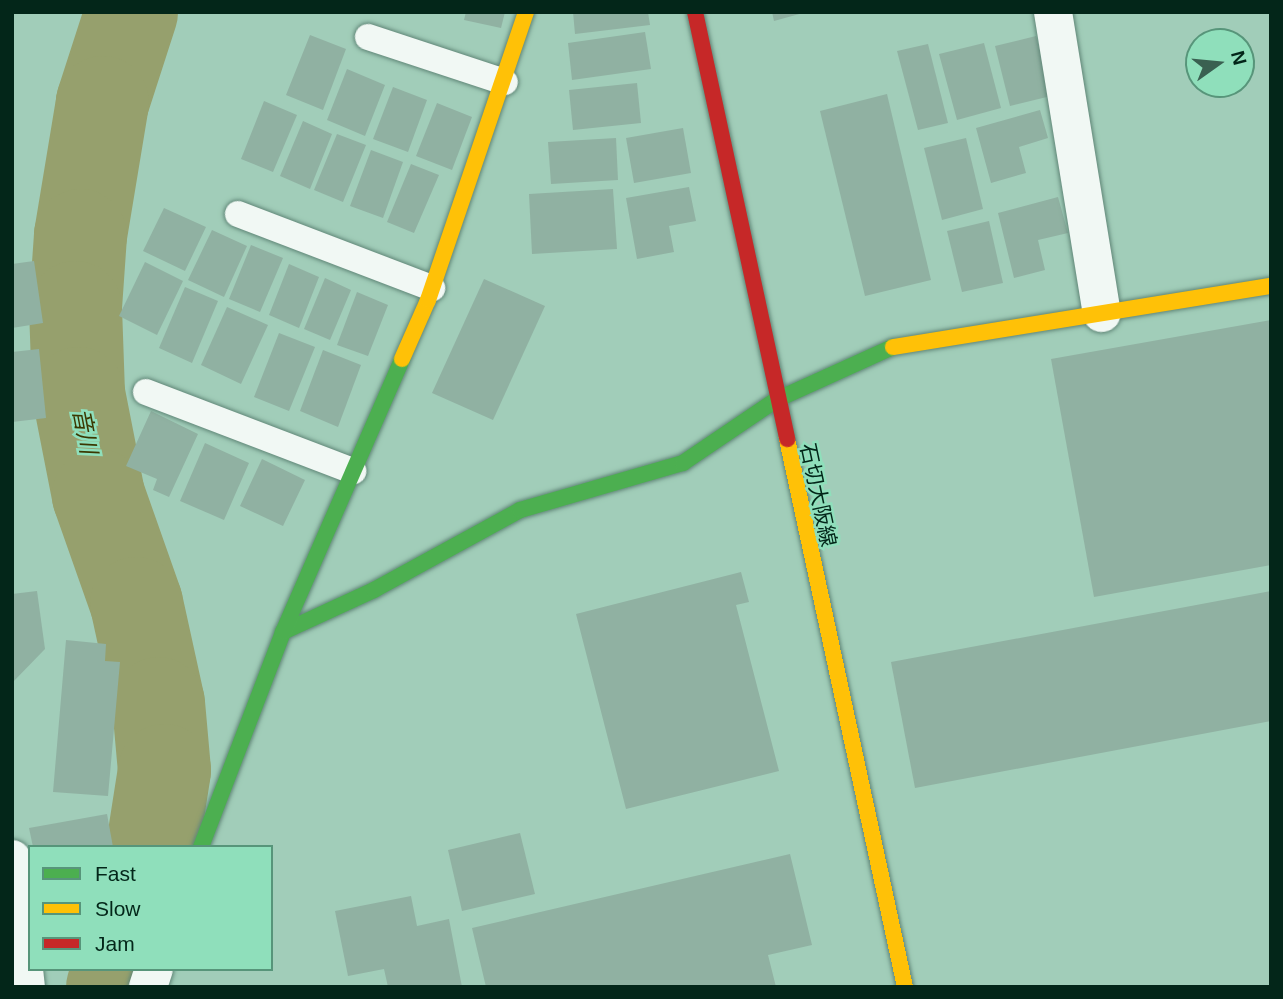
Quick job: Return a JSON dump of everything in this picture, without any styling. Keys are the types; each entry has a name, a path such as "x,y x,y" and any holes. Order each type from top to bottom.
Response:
{"street":[{"path":"202,845 283,632 432,288 505,82 526,12"},
{"name":"石切大阪線","path":"695,12 776,400 905,987"},
{"path":"1054,12 1101,313"},
{"path":"283,632 374,590 520,510 683,463 732,434 776,400 885,348 1271,286"},
{"path":"12,859 26,987"}],"lane":[{"path":"368,37 505,82"},
{"path":"238,214 432,288"},
{"path":"146,392 353,471"}],"building":[{"path":"466,12 505,12 501,28 464,20"},
{"path":"573,12 648,12 650,25 575,34"},
{"path":"772,12 803,12 803,13 774,21"},
{"path":"645,32 651,69 572,80 568,43"},
{"path":"310,35 346,49 323,110 286,95"},
{"path":"1036,36 1051,96 1010,106 995,46"},
{"path":"984,43 1001,108 957,120 939,54"},
{"path":"928,44 948,123 918,130 897,51"},
{"path":"347,69 385,85 365,136 327,120"},
{"path":"637,83 641,123 573,130 569,90"},
{"path":"393,87 427,100 408,152 373,139"},
{"path":"887,94 931,280 865,296 820,111"},
{"path":"264,101 297,115 273,172 241,159"},
{"path":"437,103 472,117 452,170 416,156"},
{"path":"1040,110 1048,138 1019,147 1026,173 991,183 976,128"},
{"path":"303,121 332,134 310,189 280,176"},
{"path":"683,128 691,173 634,183 626,138"},
{"path":"337,134 366,145 343,202 314,190"},
{"path":"616,138 618,180 551,184 548,142"},
{"path":"966,138 983,209 942,220 924,148"},
{"path":"371,150 403,162 383,218 350,206"},
{"path":"411,164 439,175 414,233 387,222"},
{"path":"689,187 696,221 669,226 674,252 637,259 626,198"},
{"path":"613,189 617,249 532,254 529,194"},
{"path":"1058,197 1068,233 1038,240 1045,270 1014,278 998,213"},
{"path":"164,208 206,227 185,271 143,251"},
{"path":"989,221 1003,283 962,292 947,231"},
{"path":"212,230 247,246 224,297 188,280"},
{"path":"251,245 283,258 260,312 229,299"},
{"path":"34,261 43,323 12,328 12,264"},
{"path":"145,262 183,281 157,335 119,316"},
{"path":"289,264 319,277 299,328 269,315"},
{"path":"325,278 351,290 330,340 304,329"},
{"path":"484,279 545,306 493,420 432,393"},
{"path":"185,287 218,301 192,363 159,348"},
{"path":"357,292 388,305 368,356 337,345"},
{"path":"227,307 268,325 241,384 201,365"},
{"path":"1271,320 1271,565 1094,597 1051,359"},
{"path":"279,333 315,347 289,411 254,397"},
{"path":"39,349 46,418 12,422 12,352"},
{"path":"323,350 361,365 338,427 300,411"},
{"path":"151,411 198,434 169,497 153,490 157,479 126,466"},
{"path":"205,443 249,463 224,520 180,501"},
{"path":"262,459 305,480 283,526 240,506"},
{"path":"741,572 749,602 736,605 779,771 626,809 576,614"},
{"path":"37,591 45,649 12,683 12,594"},
{"path":"1271,591 1271,721 915,788 891,662"},
{"path":"66,640 106,644 105,661 120,662 108,796 53,792"},
{"path":"107,814 113,845 33,845 29,828"},
{"path":"520,833 535,894 462,911 448,850"},
{"path":"790,854 812,945 768,955 776,987 486,987 472,928"},
{"path":"411,896 417,926 449,919 462,987 388,987 384,969 348,976 335,911"}],"waterway":[{"name":"音川","path":"131,12 102,102 80,235 75,307 78,393 98,495 136,603 158,703 164,770 152,845"},
{"name":"音川","path":"112,987 116,971"}],"traffic: fast":[{"path":"283,632 374,590 520,510 683,463 776,400 893,347"},
{"path":"202,845 283,632 402,359"}],"traffic: slow":[{"path":"402,359 428,300 526,12"},
{"path":"893,347 1271,286"},
{"path":"787,439 905,987"}],"traffic: jam":[{"path":"695,12 787,439"}]}
